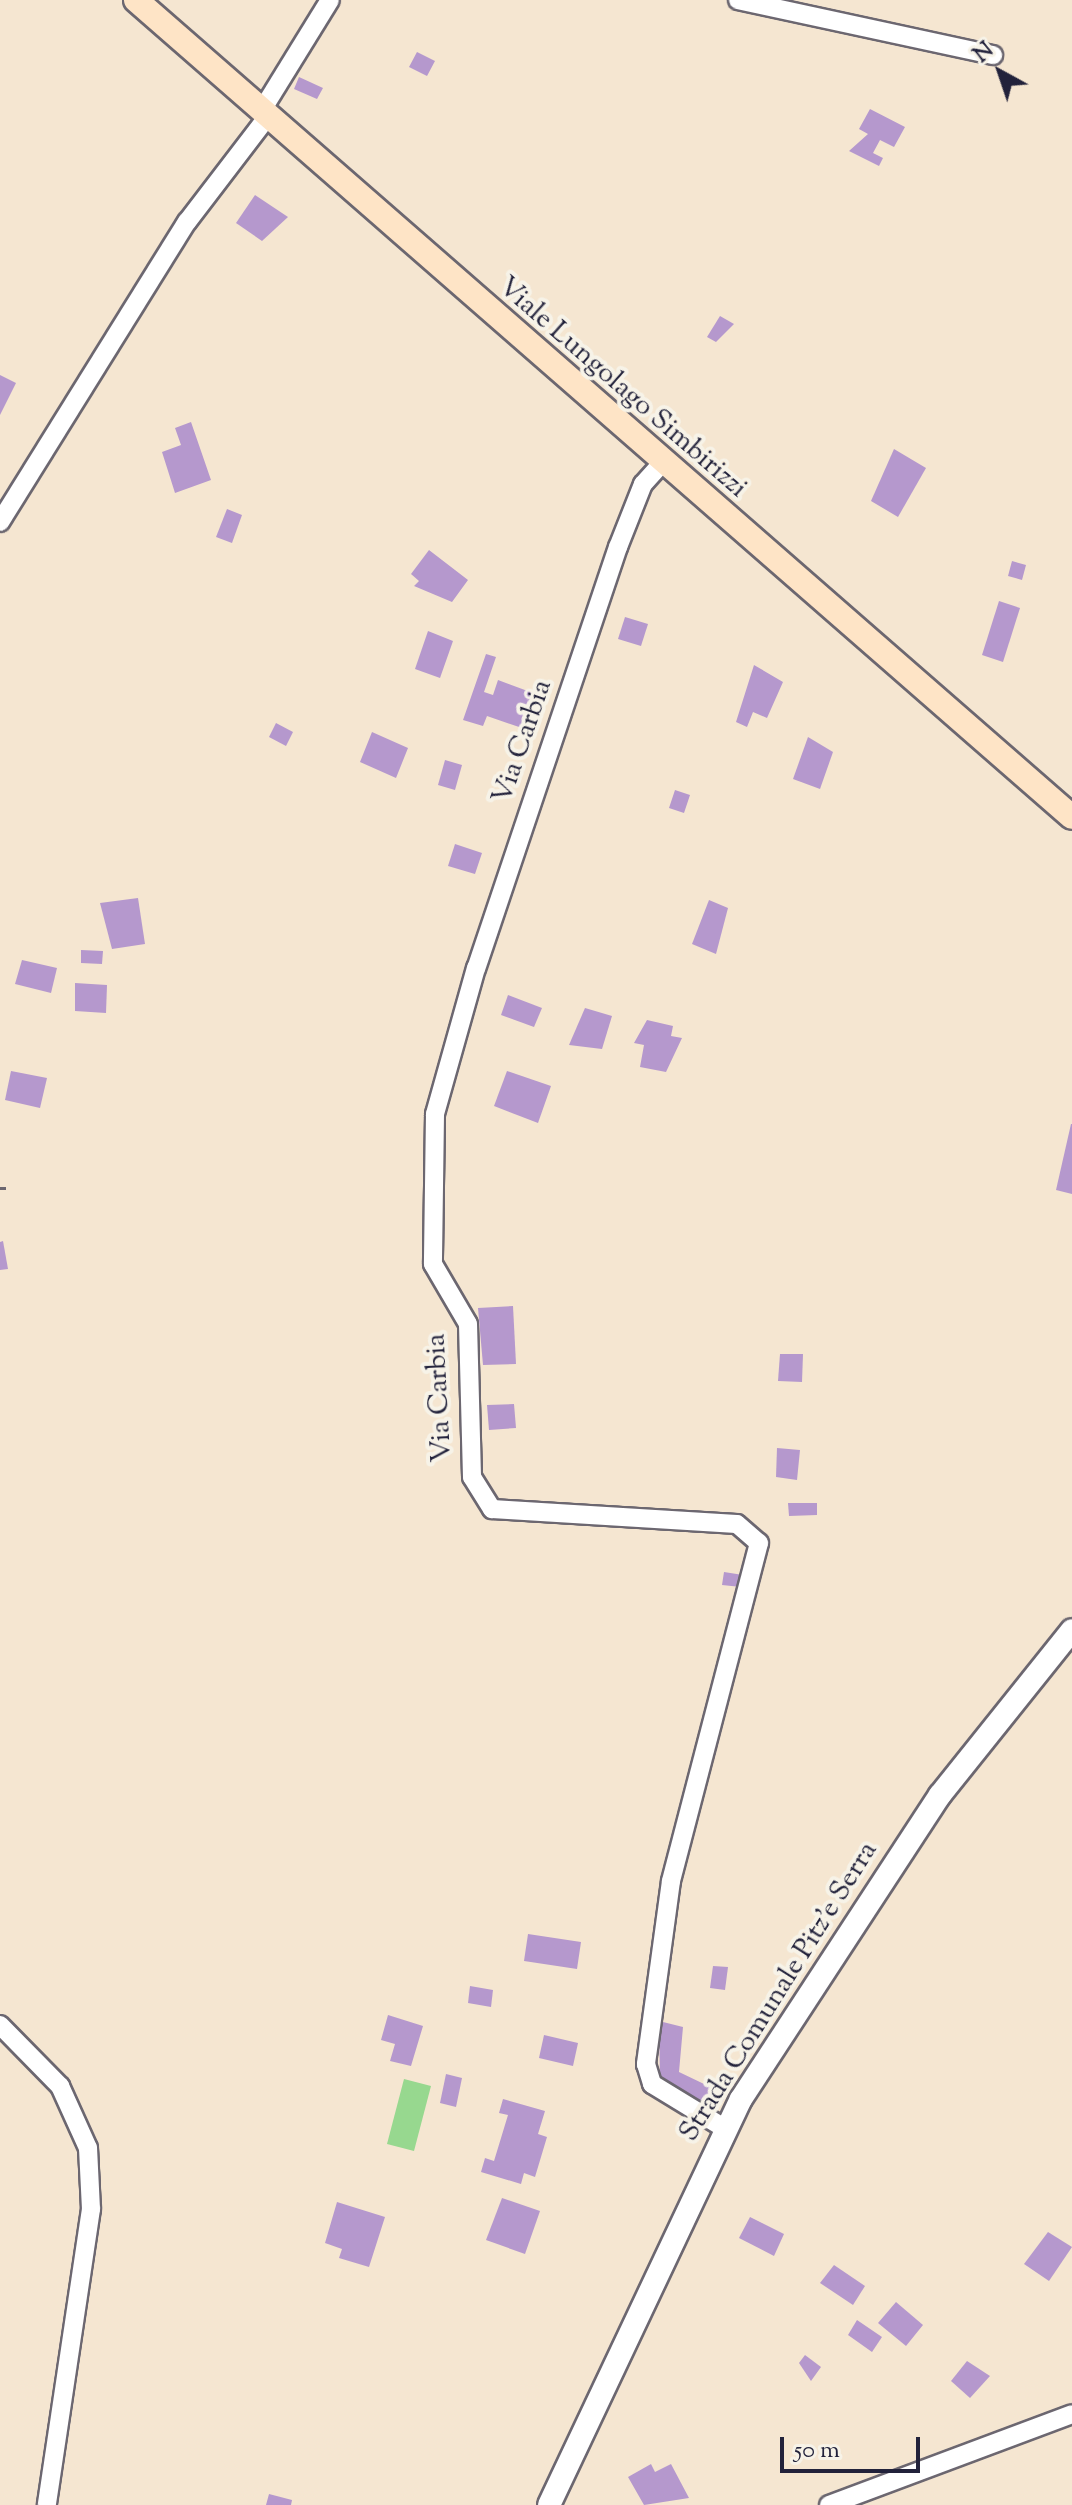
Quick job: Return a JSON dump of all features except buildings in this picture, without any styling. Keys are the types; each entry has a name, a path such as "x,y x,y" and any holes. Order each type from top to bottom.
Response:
{"main road":[{"name":"Viale Lungolago Simbirizzi","path":"136,0 1072,817"}],"street":[{"path":"0,522 7,495 187,222 265,113 330,0"},
{"path":"738,0 993,55"},
{"name":"Via Carbia","path":"663,462 643,484 618,547 476,968 435,1114 433,1264 468,1324 472,1477 492,1509 737,1524 759,1543 671,1881 646,2064 652,2084 724,2128"},
{"name":"Strada Comunale Pitz'e Serra","path":"549,2505 724,2128 940,1795 1072,1630"},
{"path":"0,2025 60,2086 88,2148 91,2209 47,2505"},
{"path":"829,2505 1072,2414"}],"path":[{"path":"0,1188 11,1188"}],"green space":[{"path":"404,2079 431,2086 414,2151 387,2144"}]}
